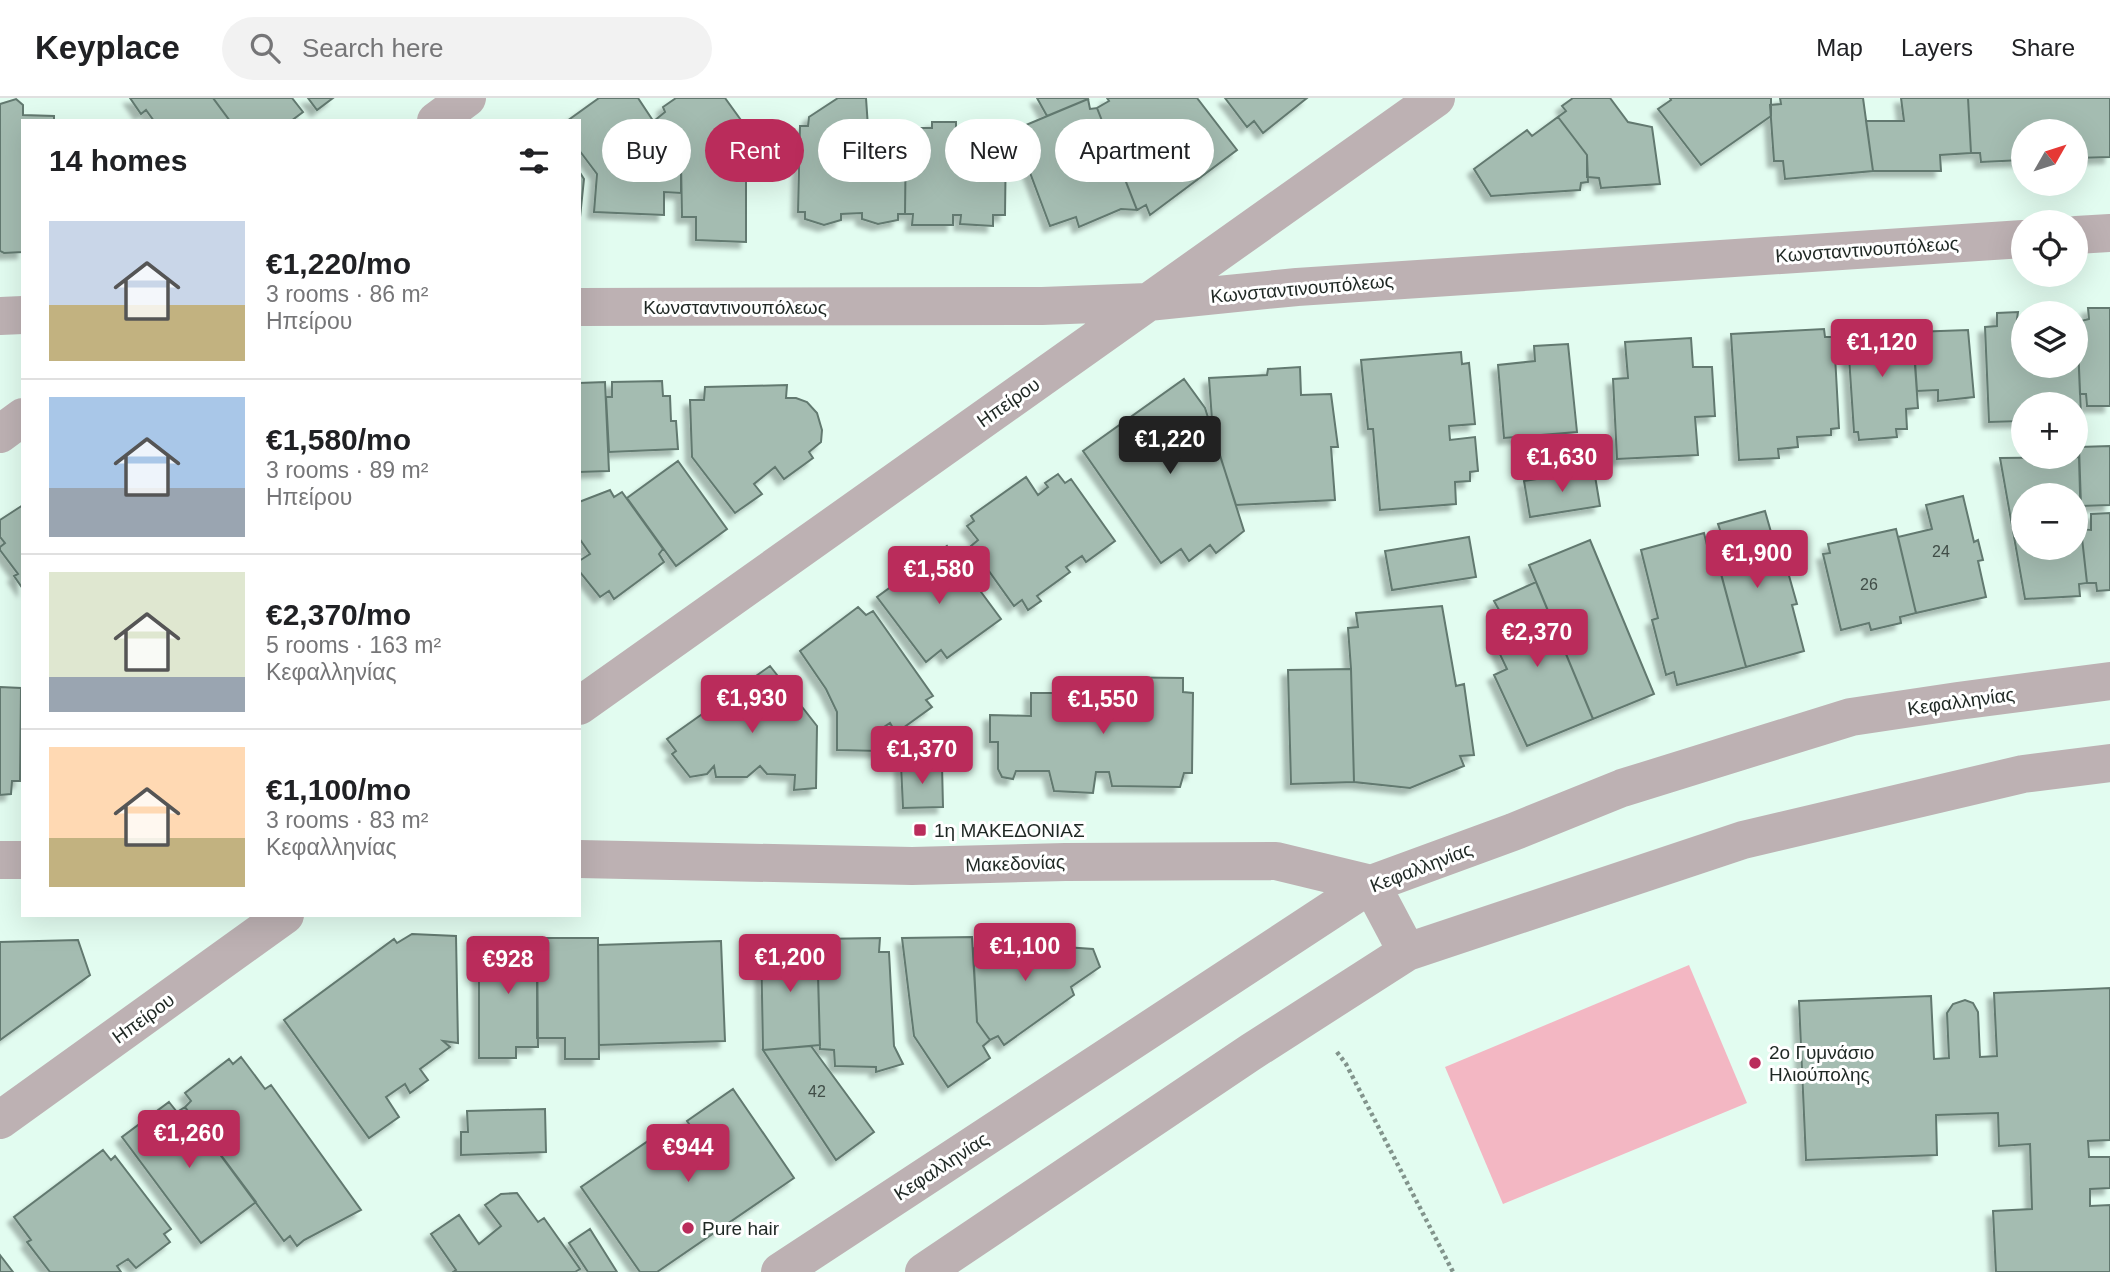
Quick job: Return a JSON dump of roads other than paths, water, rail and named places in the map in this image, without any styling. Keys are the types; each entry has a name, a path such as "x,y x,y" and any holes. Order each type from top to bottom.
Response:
{"street":[{"path":"439,119 467,98"},
{"name":"Ηπείρου","path":"581,705 1436,98"},
{"path":"2088,234 2110,233"},
{"name":"Κωνσταντινουπόλεως","path":"581,307 1028,306 1148,302 1297,287 2011,240"},
{"path":"0,316 21,315"},
{"path":"0,434 21,418"},
{"name":"Κεφαλληνίας","path":"780,1272 1371,884 1513,832 1622,788 1850,718 2110,681"},
{"path":"923,1272 1263,1045 1408,952 1743,840 2024,774 2110,763"},
{"name":"Μακεδονίας","path":"581,859 912,866 1276,861 1371,884"},
{"path":"0,860 21,860"},
{"path":"1371,884 1408,952"},
{"name":"Ηπείρου","path":"0,1120 282,917"}],"place":[{"name":"1η ΜΑΚΕΔΟΝΙΑΣ","path":"920,830"},
{"name":"2ο Γυμνάσιο Ηλιούπολης","path":"1755,1063"},
{"name":"Pure hair","path":"688,1228"}]}
